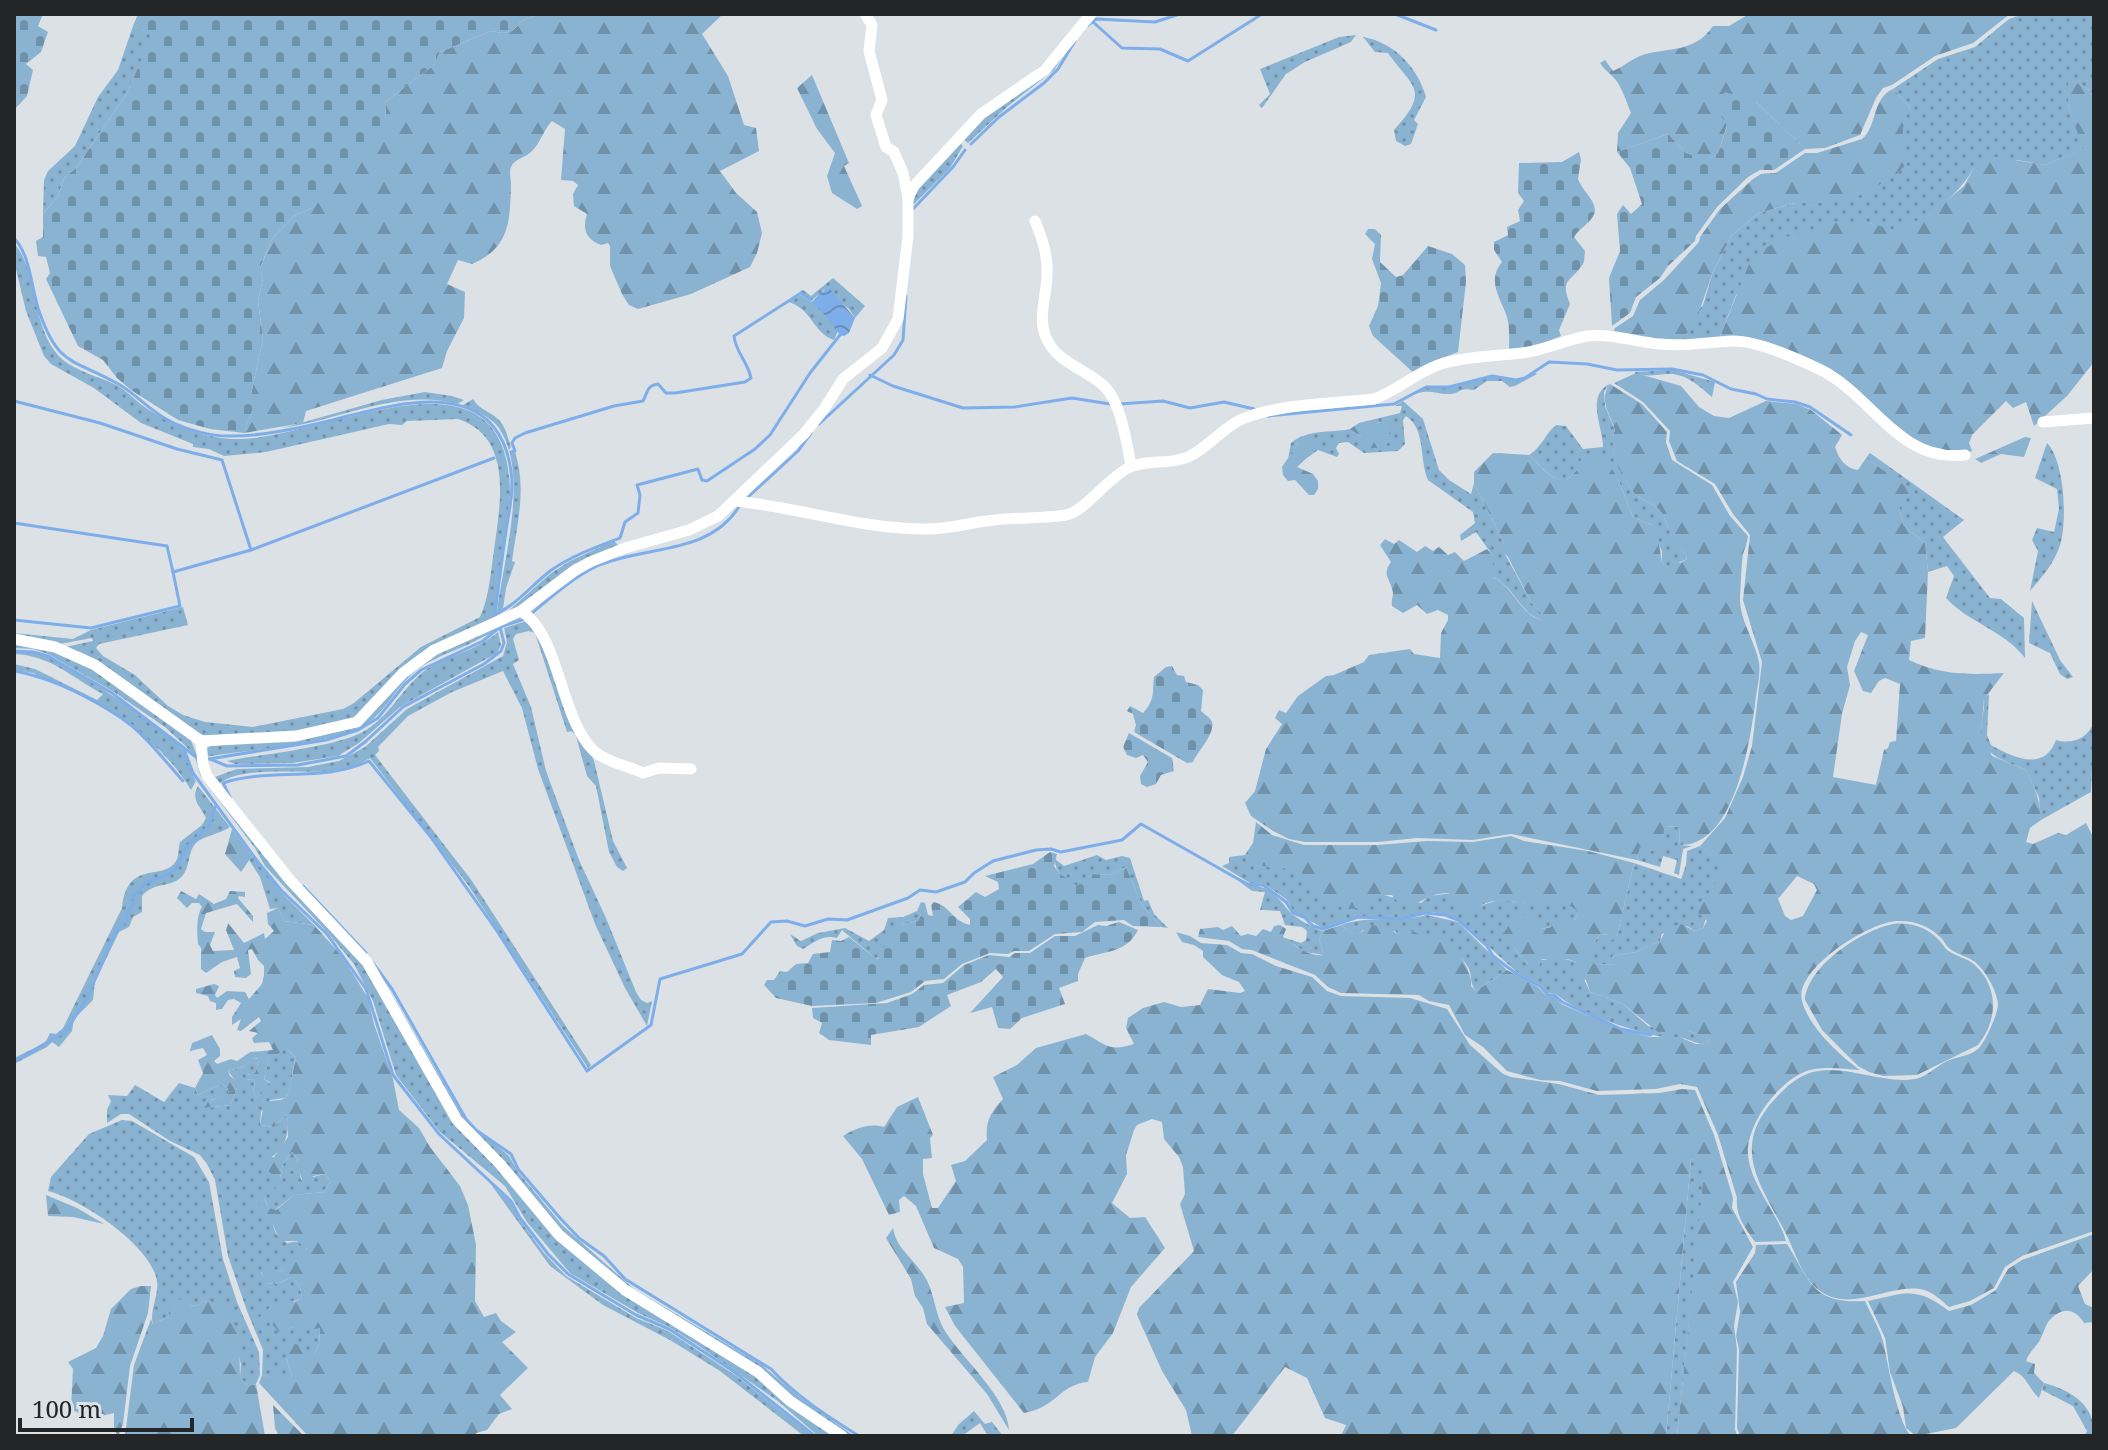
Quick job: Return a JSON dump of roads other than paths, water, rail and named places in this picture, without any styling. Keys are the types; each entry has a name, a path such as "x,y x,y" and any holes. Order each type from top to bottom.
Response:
{"street":[{"path":"14,639 55,647 95,665 201,741 296,736 357,722 403,673 434,650 521,611 590,562 625,548 689,530 718,516 804,434 843,379 882,348 892,335 901,305 908,236 908,198 903,173 894,152 886,147 876,115 882,100 869,51 872,25 865,14"},
{"path":"908,198 922,178 981,114 1045,70 1091,14"},
{"path":"1035,221 1046,259 1045,336 1066,363 1105,386 1125,434 1131,466"},
{"path":"735,501 777,505 842,520 919,529 1069,515 1108,481 1131,466 1189,456 1230,426 1260,413 1374,399 1444,363 1523,353 1590,336 1660,344 1747,343 1808,364 1843,382 1899,435 1923,449 1948,457 1965,455"},
{"path":"2043,422 2094,418"},
{"path":"521,611 538,625 567,700 592,749 643,773 659,768 691,769"},
{"path":"201,741 207,776 290,880 367,962 457,1120 500,1164 559,1235 625,1290 758,1372 790,1401 842,1436"}],"water":[{"path":"829,288 855,318 849,333 844,336 811,303"}],"waterway":[{"path":"1087,26 1096,19 1155,22 1180,14"},
{"path":"1093,22 1122,48 1160,49 1188,61 1262,14"},
{"path":"1395,14 1436,30"},
{"path":"971,144 999,117 1044,83 1058,69 1075,41"},
{"path":"912,210 965,150"},
{"path":"14,238 24,254 46,330 61,353 120,385 161,416 183,427 217,435 254,435 404,404 433,402 461,406 484,417 501,438 512,479 495,615"},
{"path":"511,452 515,451 512,443 515,438 525,433 614,406 643,401 654,385 658,384 666,393 675,393 745,382 751,378 734,336 801,293 811,300"},
{"path":"819,424 894,355 903,340 906,296"},
{"path":"495,615 558,566 620,538 625,522 638,513 640,495 637,485 698,469 702,480 707,481 755,449 770,435 810,373 840,335"},
{"path":"1268,416 1394,404 1426,387 1449,387 1492,376 1516,380 1525,378 1549,362 1587,364 1617,370 1672,369 1703,375 1731,389 1810,407 1851,435"},
{"path":"870,375 893,386 963,408 1015,407 1072,398 1110,404"},
{"path":"14,401 222,460 251,550"},
{"path":"1119,404 1163,401 1190,408 1224,402 1254,409"},
{"path":"747,498 798,451 811,433"},
{"path":"14,523 167,546 173,572 251,550 494,458"},
{"path":"532,613 572,581 597,566 615,559 675,547 712,533 740,505"},
{"path":"14,620 91,628 180,606 173,572"},
{"path":"209,759 326,740 358,730 378,718 405,684 421,670 483,641 500,627 525,619"},
{"path":"210,759 227,766 298,765 346,756 403,707 484,664 501,651 504,643 500,627"},
{"path":"14,651 48,656 112,693 196,757"},
{"path":"14,671 60,685 120,717 146,739 183,781"},
{"path":"184,749 193,773 258,862 281,890 327,934 366,989 393,1075 439,1134 511,1201 548,1254 568,1274 636,1315 669,1329 733,1371 815,1436"},
{"path":"230,797 223,783 241,778 334,771 369,761 430,836 497,931 587,1071 651,1025 660,979 742,954 771,922 787,921 805,926 828,919 847,920 908,898 920,890 936,892 965,882 993,861 1036,850 1061,852 1122,840 1141,824 1238,879 1248,884 1263,885 1286,902 1293,913 1304,917 1313,926 1323,929 1358,917 1400,919 1425,913 1458,920 1487,946 1493,956 1518,975 1540,986 1548,995 1554,995 1562,1002 1621,1029 1651,1035"},
{"path":"14,1062 66,1031 87,998 116,931 127,920 127,913 133,904 131,897 145,883 176,868 187,847 209,826 215,807"},
{"path":"303,886 366,953"},
{"path":"373,963 392,989 466,1119 476,1130 511,1154 518,1169 579,1238 604,1256 625,1279 771,1369 801,1397 859,1436"}]}
